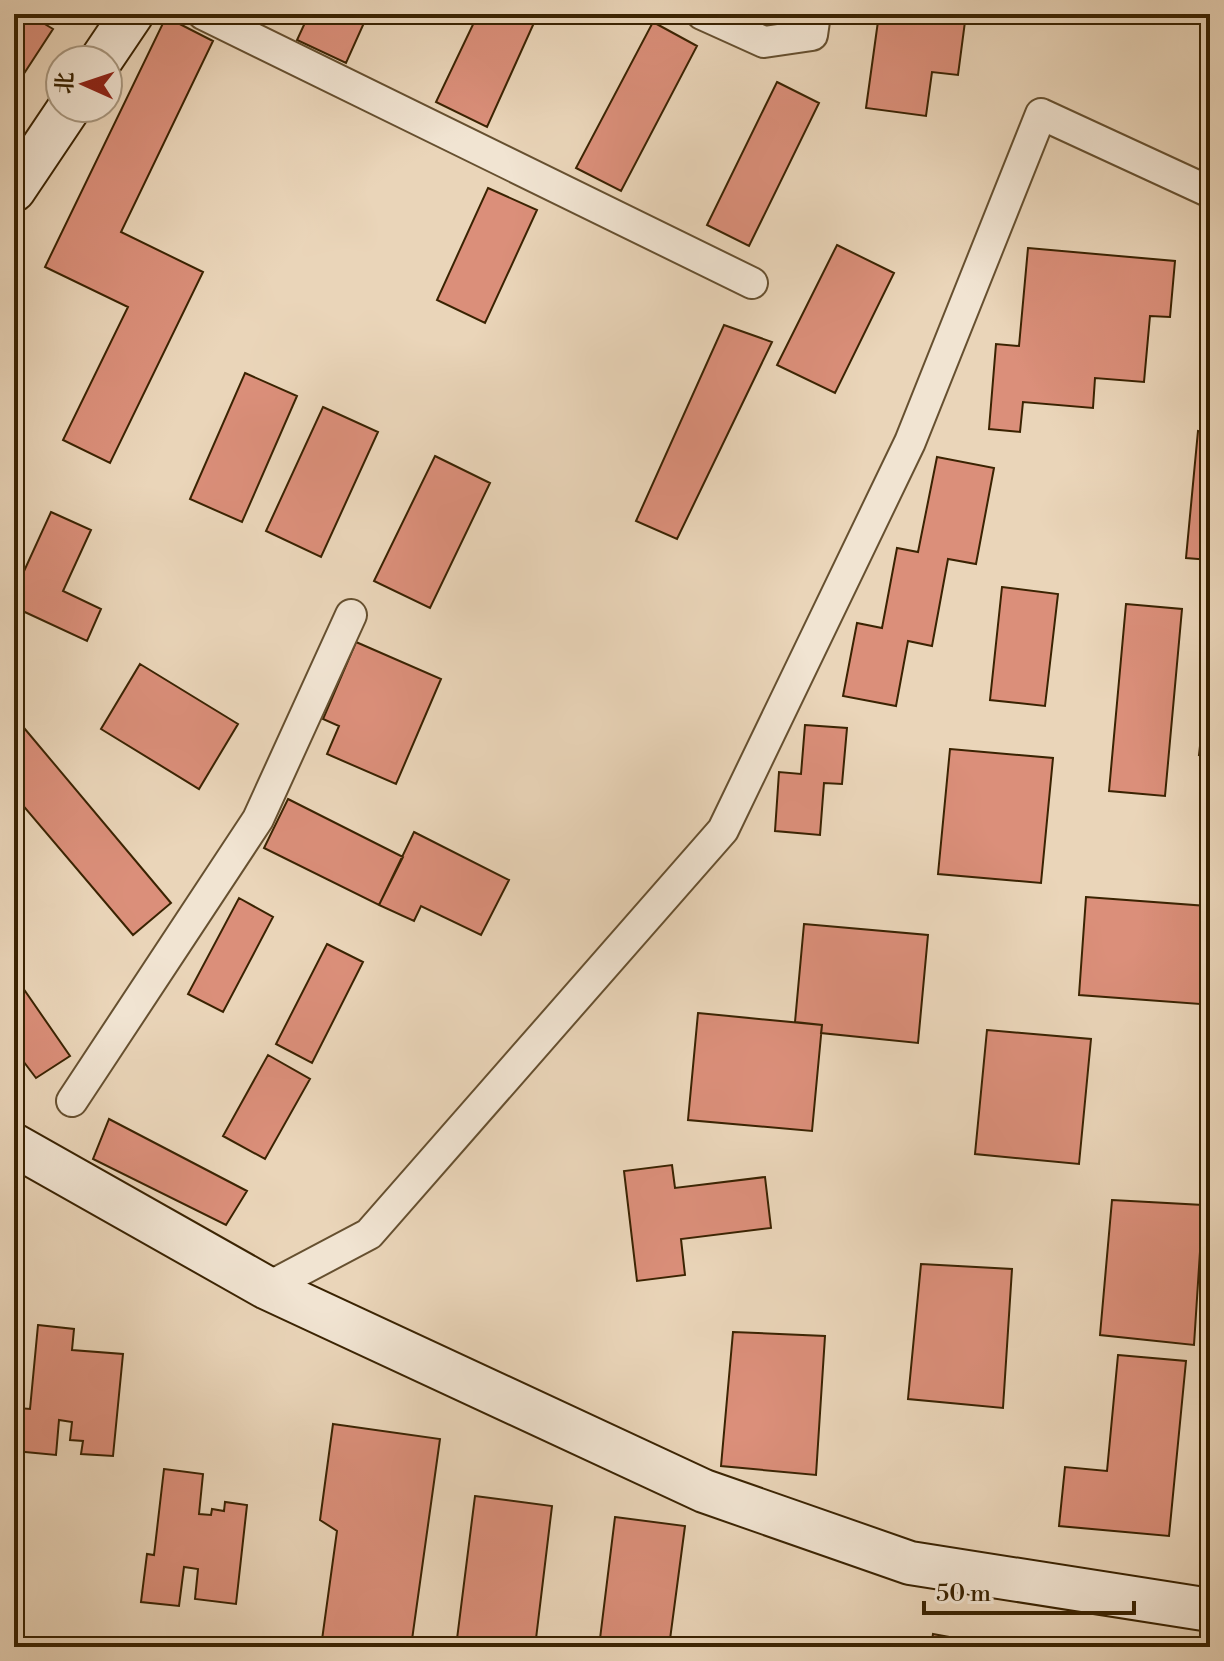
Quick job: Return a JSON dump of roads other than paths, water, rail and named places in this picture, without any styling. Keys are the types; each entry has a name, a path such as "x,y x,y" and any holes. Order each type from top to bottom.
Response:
{"street":[{"path":"112,44 132,14"},
{"path":"203,14 752,283"},
{"path":"702,14 764,42 812,35 815,14"},
{"path":"267,1288 369,1234 723,830 910,442 1041,114 1210,192"},
{"path":"14,190 58,124"},
{"path":"72,1101 258,819 351,615"},
{"path":"14,1145 267,1288 704,1491 910,1563 1210,1610"}]}
